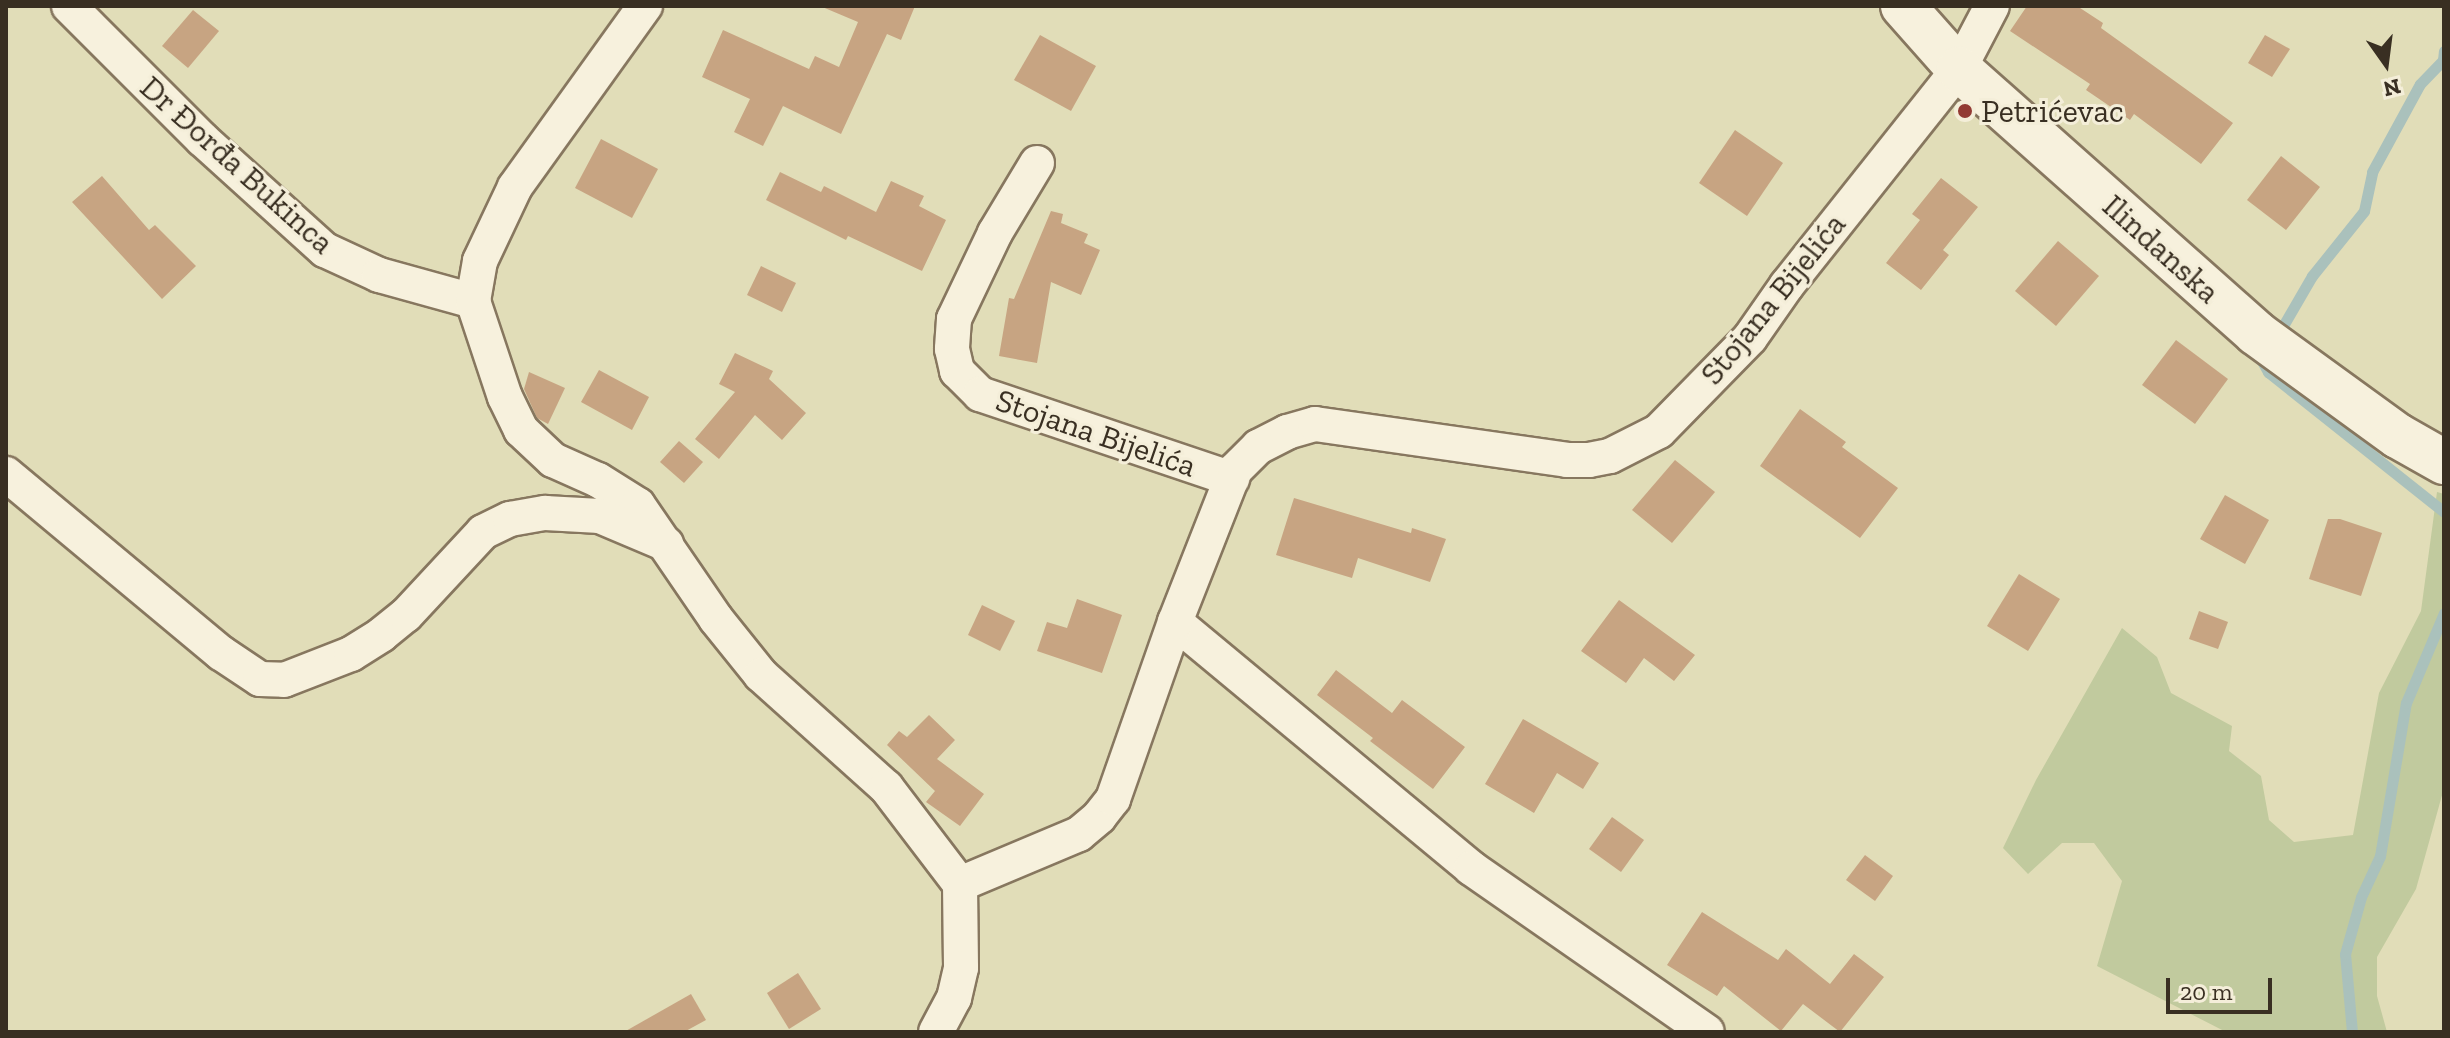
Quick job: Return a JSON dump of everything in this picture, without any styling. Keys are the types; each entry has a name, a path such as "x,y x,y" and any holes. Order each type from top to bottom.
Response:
{"street":[{"name":"Dr Đorđa Bukinca","path":"69,6 202,139 325,250 379,275 473,301"},
{"path":"645,6 515,187 480,261 473,301 505,397 521,430 553,460 598,480 638,505 716,619 761,675 886,787 960,884 961,968 954,998 936,1032"},
{"name":"Ilindanska","path":"1903,6 1959,69 2256,333 2398,436 2444,462"},
{"name":"Stojana Bijelića","path":"960,884 1079,834 1099,817 1113,799 1175,622 1235,470 1258,447 1287,432 1315,424 1567,460 1610,456 1659,431 1750,338 1787,285 1959,69 1992,6"},
{"name":"Stojana Bijelića","path":"1037,163 995,233 954,319 952,349 957,371 980,394 1232,479"},
{"path":"6,474 221,653 260,679 284,680 351,654 381,635 406,615 483,532 510,519 545,513 600,516 666,544"},
{"path":"1175,622 1471,868 1707,1032"}],"shaded area":[{"path":"6,6 2444,6 2444,1032 6,1032"}],"green space":[{"path":"2437,492 2444,494 2444,788 2416,889 2377,957 2377,996 2387,1032 2226,1032 2097,966 2122,881 2094,843 2062,843 2028,874 2003,848 2036,780 2122,628 2157,657 2171,693 2232,726 2229,751 2261,776 2269,820 2294,842 2353,835 2379,693 2421,611"}],"building":[{"path":"820,6 915,6 901,40 887,34 841,134 783,106 763,146 734,132 750,99 702,77 723,30 809,69 815,56 839,67 858,22"},
{"path":"2027,6 2077,6 2103,23 2101,28 2233,123 2201,164 2134,114 2130,120 2086,90 2090,84 2010,31"},
{"path":"193,10 219,31 188,68 162,46"},
{"path":"1040,35 1096,66 1071,111 1014,80"},
{"path":"2265,35 2290,49 2272,77 2248,63"},
{"path":"1735,130 1783,163 1747,216 1699,183"},
{"path":"601,139 658,169 632,218 575,188"},
{"path":"2281,156 2320,187 2286,230 2247,200"},
{"path":"780,172 821,192 824,186 876,212 891,181 924,196 919,206 946,220 922,271 848,236 846,240 766,200"},
{"path":"102,176 149,230 155,225 196,266 162,299 72,202"},
{"path":"1941,178 1978,207 1943,250 1949,255 1921,290 1886,263 1920,220 1912,214"},
{"path":"1051,211 1063,214 1061,223 1088,234 1084,243 1100,250 1081,295 1051,282 1037,363 999,356 1009,298 1014,299"},
{"path":"2058,241 2099,276 2056,326 2015,291"},
{"path":"761,266 796,283 782,312 747,295"},
{"path":"2176,340 2228,379 2195,424 2142,385"},
{"path":"735,353 773,371 769,379 806,413 782,440 755,415 719,459 695,439 735,392 719,384"},
{"path":"599,370 649,397 632,430 581,402"},
{"path":"529,372 565,388 548,424 537,418 524,389"},
{"path":"1800,409 1846,442 1842,447 1898,488 1860,538 1760,466"},
{"path":"679,441 703,462 684,483 660,462"},
{"path":"1675,460 1715,492 1672,543 1632,510"},
{"path":"2225,495 2269,520 2245,564 2200,539"},
{"path":"1294,498 1411,533 1412,528 1446,539 1430,582 1358,558 1352,578 1276,555"},
{"path":"2328,519 2340,519 2382,533 2361,596 2309,579"},
{"path":"2019,574 2060,599 2028,651 1987,626"},
{"path":"1077,599 1122,615 1102,673 1037,651 1047,622 1067,628"},
{"path":"1619,600 1695,655 1674,681 1644,658 1626,683 1581,651"},
{"path":"982,605 1015,621 1000,651 968,635"},
{"path":"2199,611 2228,622 2218,649 2189,639"},
{"path":"1336,670 1392,713 1402,700 1465,747 1433,789 1317,695"},
{"path":"929,715 955,740 937,759 984,794 960,826 926,802 935,791 887,745 899,731 907,737"},
{"path":"1523,719 1599,763 1583,789 1557,773 1534,813 1485,784"},
{"path":"1612,817 1644,840 1621,872 1589,849"},
{"path":"1865,855 1893,876 1875,901 1846,880"},
{"path":"1702,912 1778,960 1786,949 1830,984 1854,954 1884,977 1840,1032 1803,1004 1781,1031 1724,986 1717,996 1667,965"},
{"path":"798,973 821,1009 789,1029 767,993"},
{"path":"691,994 706,1020 684,1032 624,1032"}],"waterway":[{"path":"2276,338 2312,276 2364,211 2372,172 2420,84 2443,60 2444,51"},
{"path":"2265,356 2262,361 2268,372 2444,512"},
{"path":"2352,1032 2345,954 2361,897 2380,856 2406,703 2444,613"}],"place":[{"name":"Petrićevac","path":"1965,111"}]}
